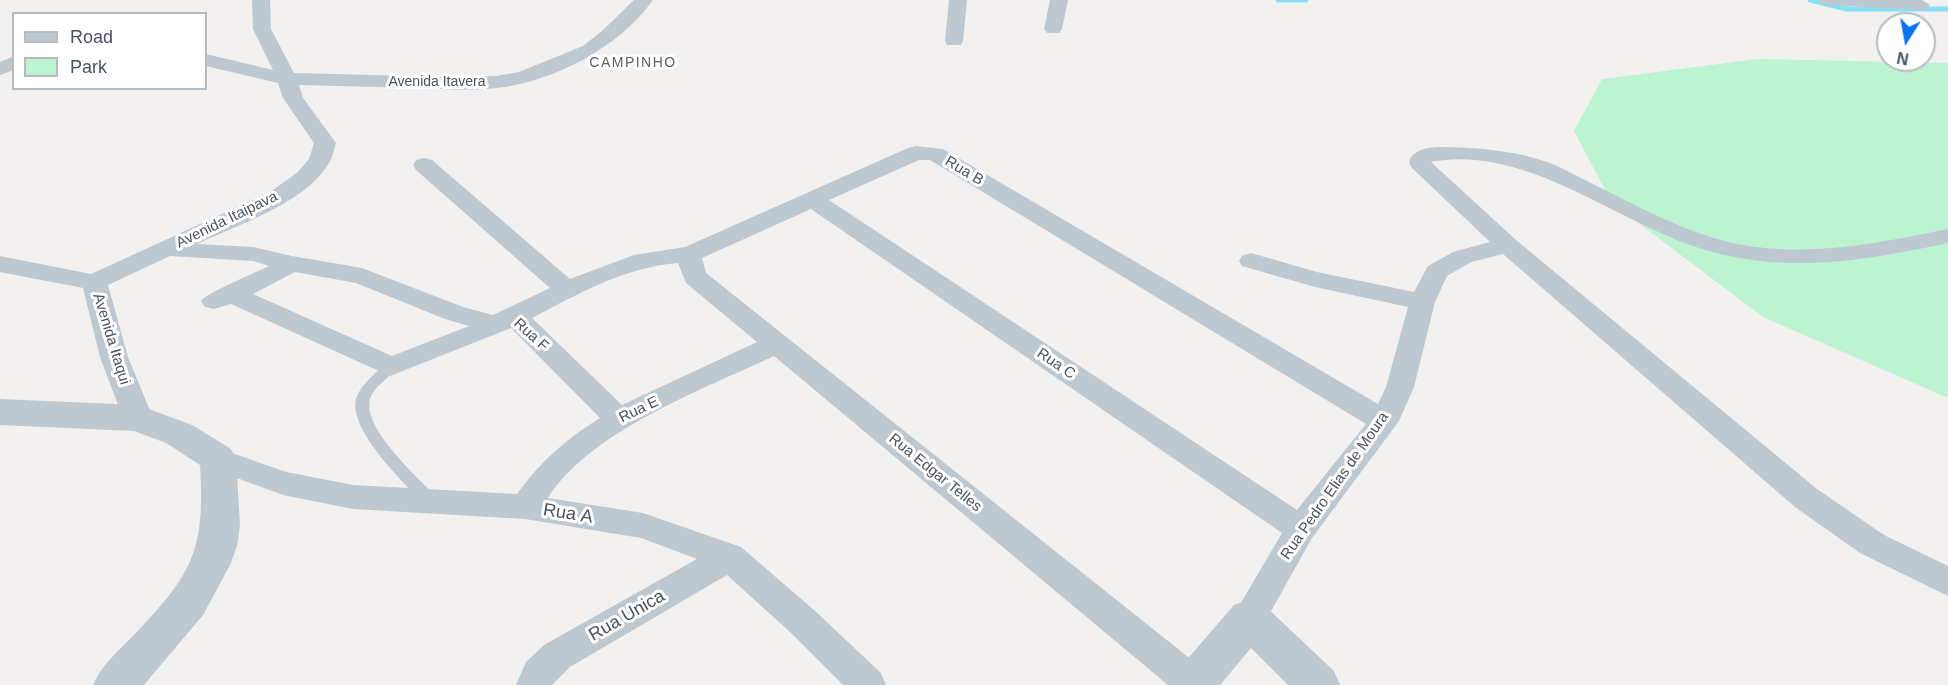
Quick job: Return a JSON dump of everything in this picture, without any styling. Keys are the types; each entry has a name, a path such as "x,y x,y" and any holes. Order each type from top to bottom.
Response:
{"street":[{"name":"Avenida Itaipava","path":"94,282 278,197 306,177 320,160 324,143 293,98 287,79 262,29 261,0"},
{"name":"Avenida Itavera","path":"207,60 287,79 496,82 524,77 590,50 609,35 644,0"},
{"path":"954,40 958,0"},
{"path":"1053,29 1059,0"},
{"path":"1828,0 1921,5"},
{"name":"Rua B","path":"504,320 566,289 636,261 663,255 690,255 916,153 935,154 1384,421"},
{"path":"1948,236 1877,251 1819,258 1783,258 1736,251 1695,239 1539,167 1511,159 1472,154 1428,154 1421,158 1420,163 1507,245 1806,498 1872,544 1948,582"},
{"path":"424,165 566,289"},
{"name":"Rua C","path":"812,199 1301,529"},
{"name":"Rua Pedro Elias de Moura","path":"1194,685 1249,618 1301,529 1384,421 1400,387 1422,302 1437,271 1462,257 1507,245"},
{"path":"164,250 212,250 253,254 292,264 362,276 454,313 504,320"},
{"name":"Rua Edgar Telles","path":"690,255 690,266 695,277 1194,685"},
{"path":"1251,261 1315,279 1422,302"},
{"name":"Avenida Itaqui","path":"0,264 94,282 114,357 138,417"},
{"path":"292,264 223,298 374,357 390,367"},
{"name":"Rua F","path":"390,367 504,320 618,419"},
{"name":"Rua E","path":"525,507 543,481 565,459 618,419 777,344"},
{"path":"0,412 138,417 179,434 219,459 221,509 217,544 206,576 167,627 115,685"},
{"name":"Rua A","path":"219,459 283,483 352,497 525,507 643,526 729,557 802,621 868,685"},
{"name":"Rua Unica","path":"534,685 539,673 556,656 729,557"},
{"path":"1249,618 1318,685"}],"lane":[{"path":"390,367 363,399 362,414 380,443 400,468 433,502"}],"green space":[{"path":"1758,59 1876,61 1876,72 1936,72 1936,63 1948,63 1948,398 1763,317 1612,203 1574,131 1602,79"}],"waterway":[{"path":"1278,0 1306,0"},
{"path":"1810,0 1847,9 1948,9"}],"district":[{"name":"CAMPINHO","path":"633,63"}]}
